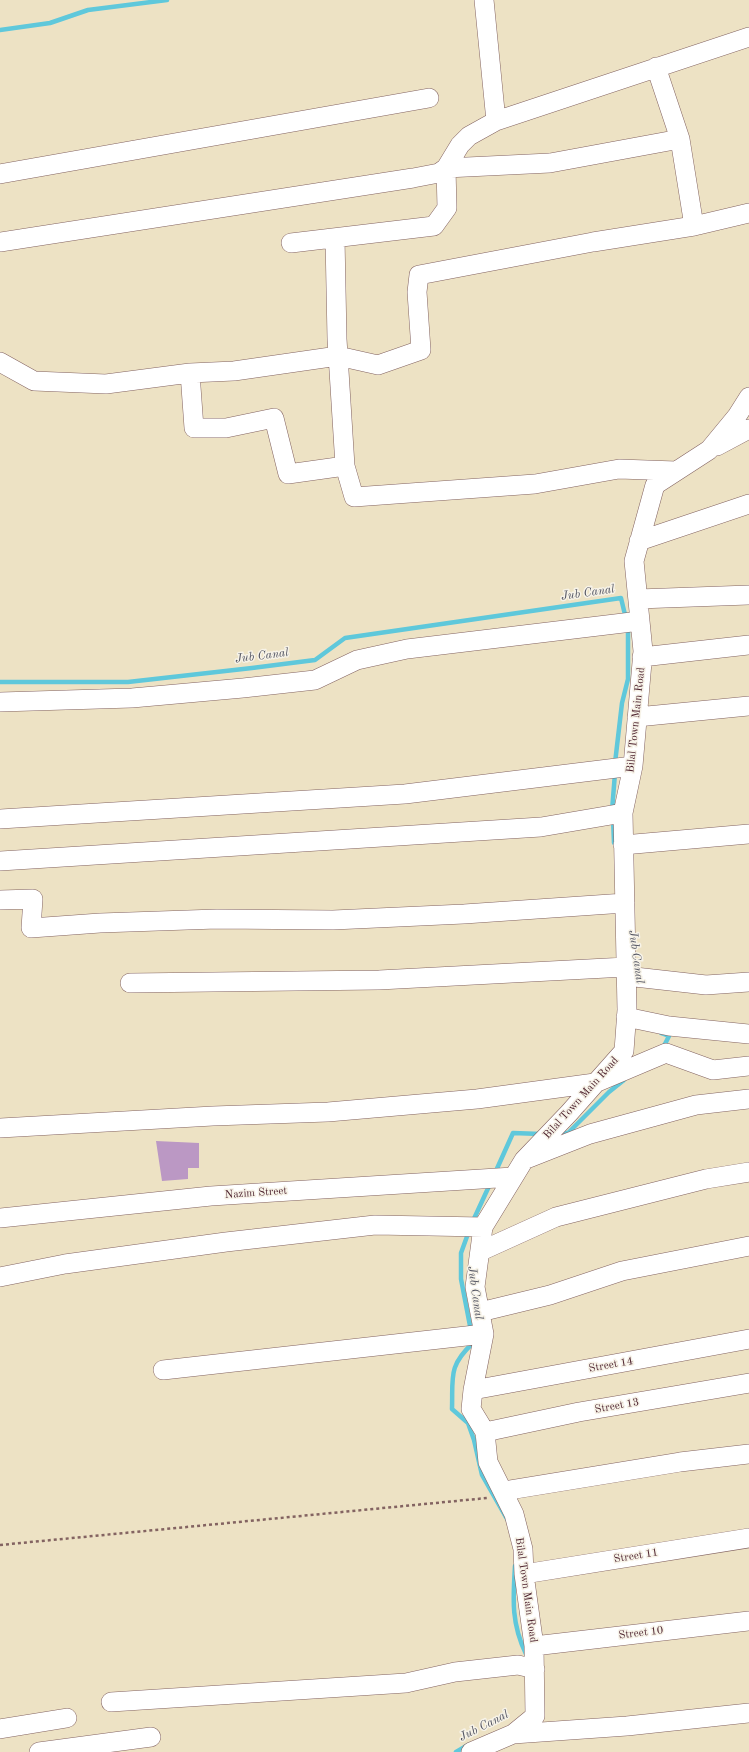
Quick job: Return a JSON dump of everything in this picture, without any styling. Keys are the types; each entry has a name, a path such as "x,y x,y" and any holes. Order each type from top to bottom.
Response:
{"street":[{"path":"484,0 496,121"},
{"path":"0,242 439,173 446,168 460,145 469,136 496,121 749,37"},
{"path":"656,67 680,139 694,226"},
{"path":"0,174 168,146 429,98"},
{"path":"446,168 550,163 680,139"},
{"path":"291,243 434,226 447,208 446,168"},
{"path":"0,362 34,381 106,384 190,373 234,371 338,356 378,365 421,350 417,292 419,275 593,242 694,226 749,213"},
{"path":"335,238 338,356 344,466 354,497 535,484 619,469 676,471"},
{"path":"190,373 194,428 226,428 274,418 288,474 344,466"},
{"name":"Bilal Town Main Road","path":"471,1752 513,1734 535,1716 534,1646 524,1574 523,1549 514,1514 488,1462 485,1432 471,1409 472,1390 484,1334 475,1287 483,1227 524,1160 624,1051 626,972 623,812 633,766 642,657 634,561 655,485 709,450 737,416 749,397"},
{"path":"709,450 749,429"},
{"path":"639,541 749,504"},
{"path":"638,599 749,595"},
{"path":"0,702 132,698 315,680 357,660 407,649 640,621"},
{"path":"642,657 749,645"},
{"path":"637,717 749,706"},
{"path":"0,819 405,794 633,766"},
{"path":"0,861 541,827 623,812"},
{"path":"624,845 749,834"},
{"path":"0,900 33,899 31,928 100,923 217,919 333,920 464,914 625,903"},
{"path":"130,983 379,980 626,972 706,985 749,982"},
{"path":"626,1017 669,1026 749,1034"},
{"path":"0,1128 213,1116 328,1112 477,1099 595,1084 666,1053 713,1070 749,1066"},
{"path":"524,1160 590,1134 696,1105 749,1098"},
{"path":"481,1251 556,1217 706,1179 749,1172"},
{"name":"Nazim Street","path":"0,1218 211,1196 514,1177"},
{"path":"0,1277 65,1264 172,1249 375,1225 483,1227"},
{"path":"480,1312 550,1295 622,1271 749,1246"},
{"path":"163,1370 484,1334"},
{"name":"Street 14","path":"472,1390 749,1339"},
{"name":"Street 13","path":"485,1432 579,1412 749,1382"},
{"path":"504,1494 680,1462 749,1454"},
{"name":"Street 11","path":"524,1574 749,1538"},
{"name":"Street 10","path":"534,1646 749,1621"},
{"path":"111,1702 406,1683 455,1672 518,1665 535,1669"},
{"path":"513,1734 627,1726 749,1713"},
{"path":"0,1729 67,1718"},
{"path":"39,1752 151,1737"}],"path":[{"path":"0,1545 504,1494"}],"building":[{"path":"156,1141 199,1143 199,1168 188,1168 188,1179 162,1181"}],"waterway":[{"path":"0,30 50,23 88,10 167,0"},
{"name":"Jub Canal","path":"0,682 128,682 315,660 345,638 621,598 626,619"},
{"name":"Jub Canal","path":"615,763 622,703 628,679 628,626"},
{"name":"Jub Canal","path":"612,811 615,773"},
{"name":"Jub Canal","path":"613,818 614,843"},
{"name":"Jub Canal","path":"661,1033 669,1036 662,1050"},
{"name":"Jub Canal","path":"558,1133 568,1133 609,1092 624,1080"},
{"name":"Jub Canal","path":"495,1173 513,1133 541,1134"},
{"name":"Jub Canal","path":"472,1223 490,1184"},
{"name":"Jub Canal","path":"469,1231 461,1253 461,1279 471,1331"},
{"name":"Jub Canal","path":"472,1341 473,1343 459,1359 456,1366 452,1380 452,1409 468,1423 474,1440 482,1475 507,1519"},
{"name":"Jub Canal","path":"515,1566 515,1621 521,1643 526,1654"},
{"name":"Jub Canal","path":"456,1752 468,1745"}]}
